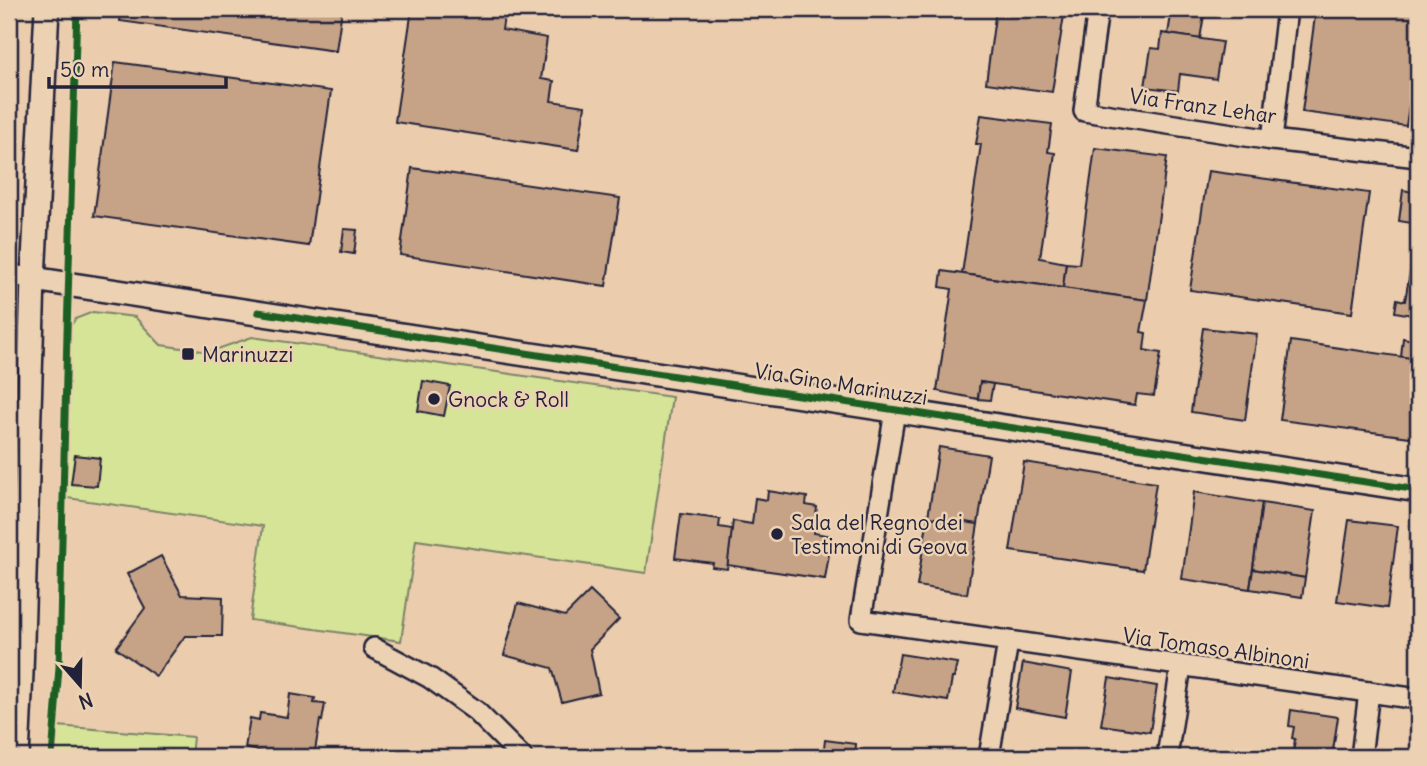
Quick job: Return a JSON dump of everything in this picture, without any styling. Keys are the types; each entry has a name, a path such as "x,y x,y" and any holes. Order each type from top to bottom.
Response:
{"street":[{"path":"17,757 15,673 18,475 33,279 47,9"},
{"name":"Via Franz Lehar","path":"1098,9 1084,111 1418,157"},
{"path":"1272,139 1287,9"},
{"path":"9,274 33,279"},
{"name":"Via Gino Marinuzzi","path":"33,279 1418,490"},
{"name":"Via Gino Marinuzzi","path":"861,620 895,411"},
{"name":"Via Tomaso Albinoni","path":"861,620 1418,699"},
{"path":"989,757 1008,642"},
{"path":"374,648 430,678 476,711 522,757"},
{"path":"1167,757 1181,666"},
{"path":"1361,757 1369,692"}],"green space":[{"path":"93,312 135,317 161,345 209,352 252,337 672,397 646,573 416,540 401,641 250,620 263,526 67,498 71,326 75,319"},
{"path":"57,726 193,737 191,757 55,757"}],"building":[{"path":"122,9 342,9 336,51 120,21"},
{"path":"412,9 505,9 502,30 547,38 541,79 554,81 551,101 585,106 578,150 395,122"},
{"path":"996,9 1064,15 1052,92 986,83"},
{"path":"1172,9 1205,9 1200,39 1168,34"},
{"path":"1316,9 1418,9 1418,43 1406,126 1302,112"},
{"path":"1162,33 1222,42 1216,79 1180,74 1178,91 1145,87 1151,48 1160,49"},
{"path":"115,62 331,91 309,246 94,216"},
{"path":"981,115 1052,124 1048,152 1055,153 1040,258 1066,263 1063,288 962,274 981,144 976,144"},
{"path":"1095,148 1167,157 1147,300 1063,288 1066,263 1079,264"},
{"path":"412,168 620,198 606,286 400,255"},
{"path":"1208,171 1369,193 1352,313 1190,290"},
{"path":"1403,190 1418,193 1418,224 1399,221"},
{"path":"1418,224 1418,316 1395,312 1397,299 1405,301"},
{"path":"344,229 357,230 354,254 341,252"},
{"path":"942,271 1147,300 1141,332 1146,333 1144,350 1161,353 1154,396 1137,394 1135,405 980,382 978,399 937,391 952,289 940,287"},
{"path":"1203,328 1257,334 1245,420 1191,412"},
{"path":"1403,338 1418,341 1418,359 1401,357"},
{"path":"1291,341 1418,359 1418,438 1280,420"},
{"name":"Gnock & Roll","path":"423,381 450,386 444,416 418,411"},
{"path":"980,382 993,384 990,400 978,399"},
{"path":"939,447 989,455 978,524 928,517"},
{"path":"75,455 100,458 97,486 71,484"},
{"path":"1024,462 1156,483 1143,570 1010,551"},
{"name":"Sala del Regno dei Testimoni di Geova","path":"768,491 807,497 806,505 817,507 814,533 832,536 825,579 727,565 733,521 752,524 755,498 767,500"},
{"path":"1194,492 1262,503 1250,589 1182,579"},
{"path":"1262,503 1315,511 1305,578 1253,569"},
{"path":"681,514 720,519 719,527 732,529 727,569 712,567 713,563 675,558"},
{"path":"928,517 978,524 967,594 917,586"},
{"path":"1349,520 1398,526 1387,608 1337,601"},
{"path":"161,556 182,595 223,597 222,636 185,636 156,676 116,648 145,608 127,574"},
{"path":"1253,569 1305,578 1302,597 1250,589"},
{"path":"590,591 619,619 590,649 599,693 562,702 552,668 504,655 518,603 565,616"},
{"path":"900,654 957,663 948,701 893,692"},
{"path":"1023,663 1072,672 1065,717 1015,708"},
{"path":"1109,678 1157,686 1150,732 1101,725"},
{"path":"290,694 315,698 314,703 325,704 314,757 281,757 282,754 245,748 250,718 259,720 260,713 287,717"},
{"path":"1291,710 1338,717 1332,757 1293,754 1294,727 1289,726"},
{"path":"825,740 856,744 855,757 823,757"}],"cycle path":[{"path":"52,757 59,667 77,9"},
{"path":"258,312 1418,490"}],"place":[{"name":"Marinuzzi","path":"188,354"},
{"name":"Gnock & Roll","path":"434,399"},
{"name":"Sala del Regno dei Testimoni di Geova","path":"777,534"}]}
